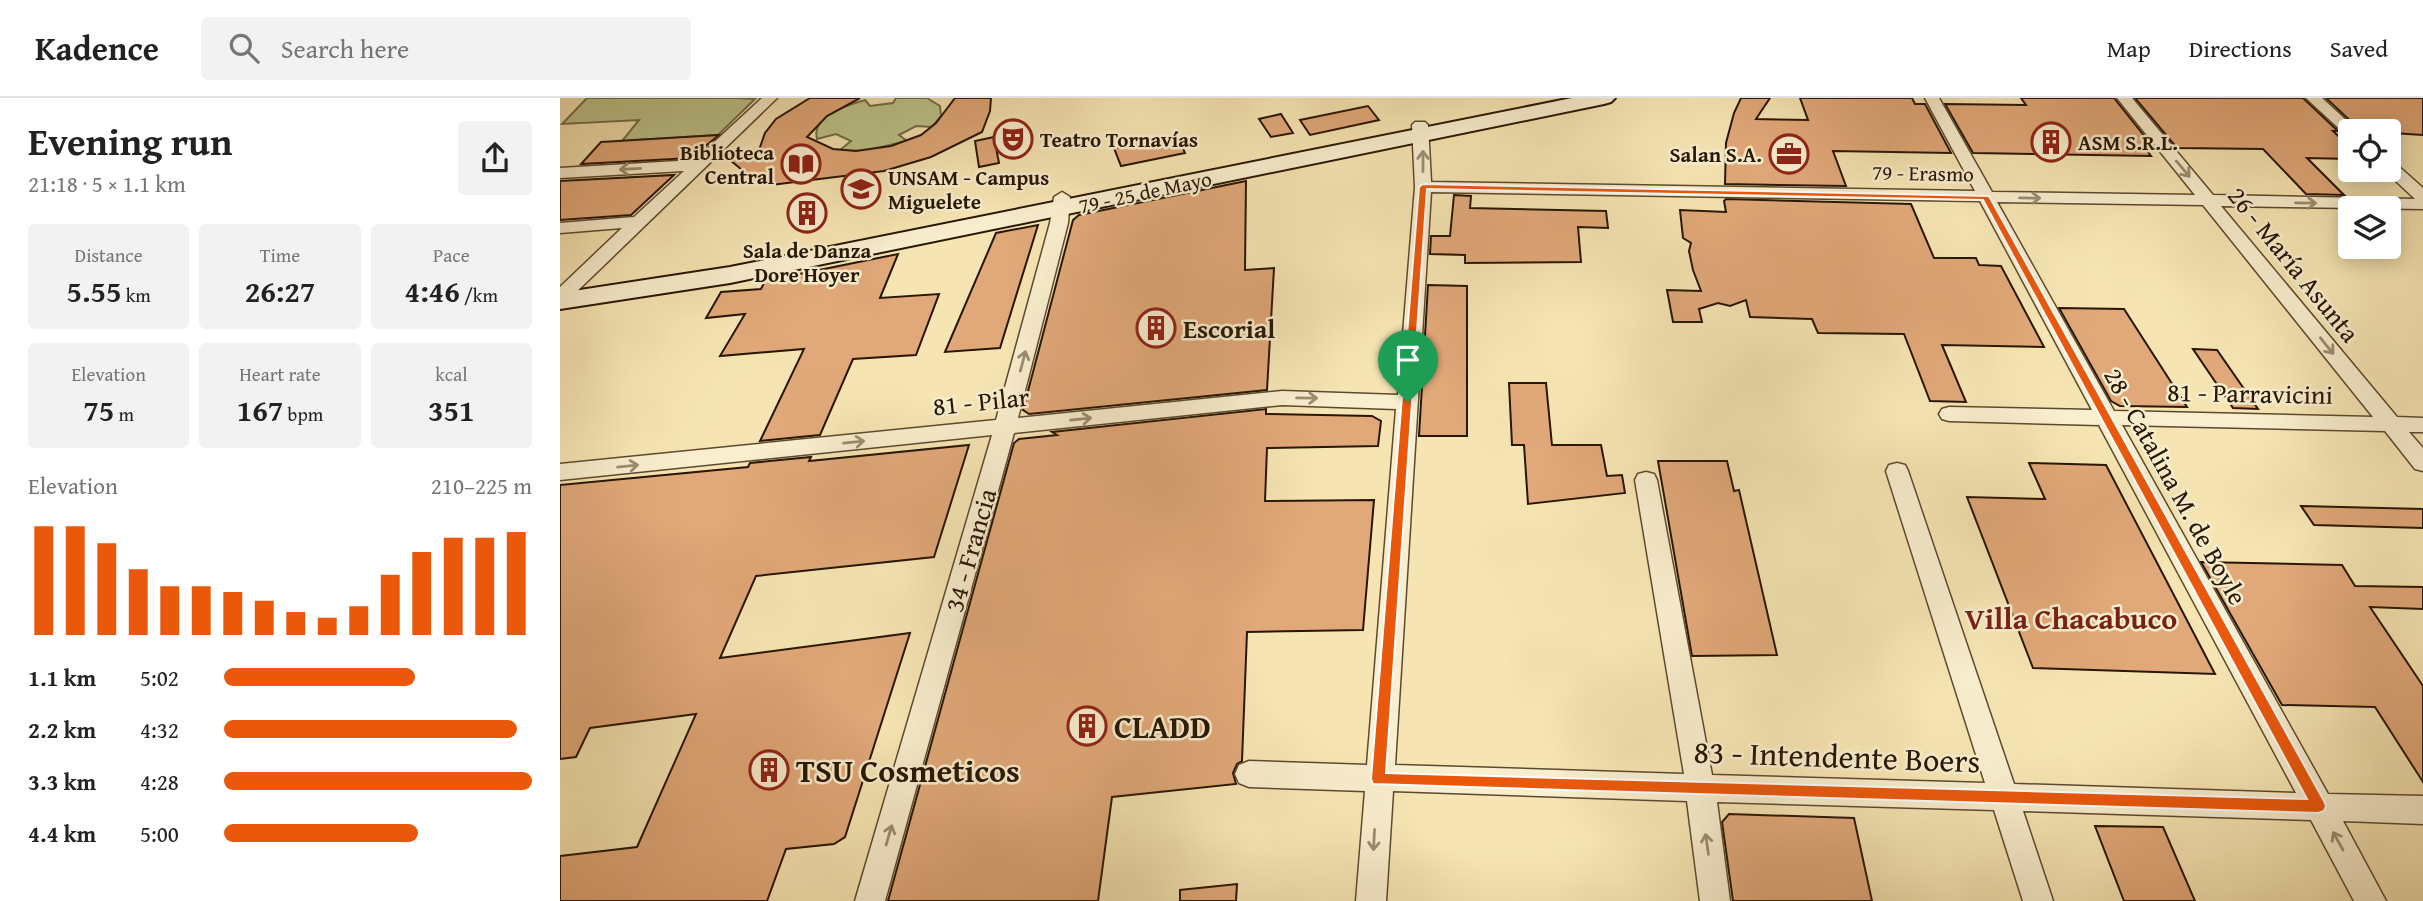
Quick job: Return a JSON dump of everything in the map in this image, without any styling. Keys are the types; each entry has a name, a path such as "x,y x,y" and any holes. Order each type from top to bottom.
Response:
{"main road":[{"name":"79 - 25 de Mayo","path":"1420,130 1556,98"},
{"name":"79 - 25 de Mayo","path":"562,294 730,275 1062,203 1420,130 1604,98"}],"street":[{"path":"562,294 770,98"},
{"name":"28 - Catalina M. de Boyle","path":"1932,98 2371,901"},
{"name":"26 - María Asunta","path":"2124,98 2423,463"},
{"path":"2313,98 2338,120"},
{"path":"1371,901 1423,187 1420,130"},
{"path":"560,173 698,165"},
{"path":"2401,177 2423,197"},
{"name":"79 - Erasmo","path":"1423,187 2423,204"},
{"name":"34 - Francia","path":"870,901 1005,427 1062,203"},
{"path":"560,228 639,222"},
{"name":"81 - Pilar","path":"560,472 1282,398 1408,402"},
{"name":"81 - Parravicini","path":"1949,414 2423,425"},
{"path":"1897,471 2038,901"},
{"path":"1646,480 1699,786 1715,901"},
{"name":"83 - Intendente Boers","path":"1249,774 2004,795 2423,810"}],"green space":[{"path":"587,98 755,99 718,135 622,141 639,120 562,124"},
{"path":"896,98 927,98 940,106 941,116 932,127 916,126 899,135 907,141 864,151 840,150 851,141 836,134 817,139 820,123 832,112 865,100 870,106 893,103"}],"building":[{"path":"810,98 860,98 827,116 807,137 833,149 856,151 891,146 921,135 936,123 955,98 991,98 990,111 982,132 931,157 884,171 771,185 748,175 724,155 759,150 765,133 776,119"},
{"path":"1741,98 1770,98 1756,119 1808,120 1800,98 1912,98 1915,104 1925,104 1951,153 1833,151 1846,186 1725,184 1726,143"},
{"path":"2021,98 2114,98 2153,147 2144,147 2151,156 1973,153 1945,104 2026,105"},
{"path":"2135,98 2303,98 2338,131 2333,131 2338,136 2338,159 2307,158 2344,195 2306,194 2263,149 2177,148"},
{"path":"2326,98 2423,98 2423,135 2401,134 2401,119 2348,119"},
{"path":"1368,106 1379,120 1310,135 1300,120"},
{"path":"1281,114 1293,133 1271,137 1259,119"},
{"path":"719,135 691,158 581,164 601,142"},
{"path":"994,137 999,163 979,167 975,141"},
{"path":"1178,138 1185,153 1121,166 1114,148"},
{"path":"674,175 631,215 560,220 560,181"},
{"name":"Escorial","path":"1246,181 1245,270 1274,268 1267,390 1029,414 1023,410 1073,220 1079,215"},
{"path":"1454,195 1471,196 1470,208 1606,211 1608,228 1578,227 1581,262 1465,263 1465,255 1430,254 1431,236 1450,236"},
{"path":"1726,199 1911,204 1934,258 1976,258 1979,265 2001,266 2044,347 1942,345 1966,402 1930,401 1904,334 1818,333 1812,319 1750,317 1746,300 1730,306 1718,303 1699,309 1702,322 1673,322 1667,290 1701,291 1689,251 1691,243 1683,238 1680,210 1726,212"},
{"path":"1038,225 1000,348 945,352 996,233"},
{"path":"898,254 880,298 939,294 916,355 853,359 820,435 760,441 804,349 720,356 745,314 706,318 721,292 761,289 765,281"},
{"path":"1428,285 1467,286 1467,436 1419,436"},
{"path":"2059,308 2124,309 2187,407 2120,406 2111,401"},
{"path":"2193,349 2217,350 2258,409 2233,408"},
{"path":"1509,383 1546,383 1552,445 1601,445 1607,476 1622,475 1625,493 1528,504 1524,445 1512,445"},
{"path":"1266,409 1266,414 1372,416 1381,421 1378,446 1267,448 1265,501 1374,500 1363,630 1247,632 1242,761 1237,764 1233,773 1236,784 1112,797 1098,901 888,901 1014,443 1019,439 1057,435 1052,432"},
{"path":"969,445 934,557 756,576 720,658 910,633 845,837 834,844 786,849 767,901 560,901 560,856 637,847 696,714 590,728 576,757 560,759 560,485 748,467 750,463 811,457 809,461"},
{"path":"1658,461 1727,461 1734,491 1739,490 1777,655 1692,656"},
{"path":"2029,463 2106,465 2215,674 2033,668 1967,497 2045,499"},
{"path":"2301,506 2423,509 2423,528 2314,525"},
{"path":"2201,562 2342,565 2355,586 2423,587 2423,609 2370,607 2423,686 2423,782 2375,707 2282,705"},
{"path":"1729,814 1854,818 1872,901 1733,901 1722,822"},
{"path":"2095,826 2163,827 2195,901 2124,901"},
{"path":"1237,884 1236,901 1180,901 1180,890"}],"place":[{"name":"Teatro Tornavías","path":"1013,139"},
{"name":"ASM S.R.L.","path":"2051,142"},
{"name":"Salan S.A.","path":"1789,154"},
{"name":"Biblioteca Central","path":"801,164"},
{"name":"UNSAM - Campus Miguelete","path":"861,189"},
{"name":"Sala de Danza Dore Hoyer","path":"807,213"},
{"name":"Escorial","path":"1156,328"},
{"name":"CLADD","path":"1087,726"},
{"name":"TSU Cosmeticos","path":"769,770"}],"district":[{"name":"Villa Chacabuco","path":"2071,618"}],"route":[{"path":"1423,187 1986,197 2318,806 1699,786 1378,779 1408,402 1423,187"}]}
